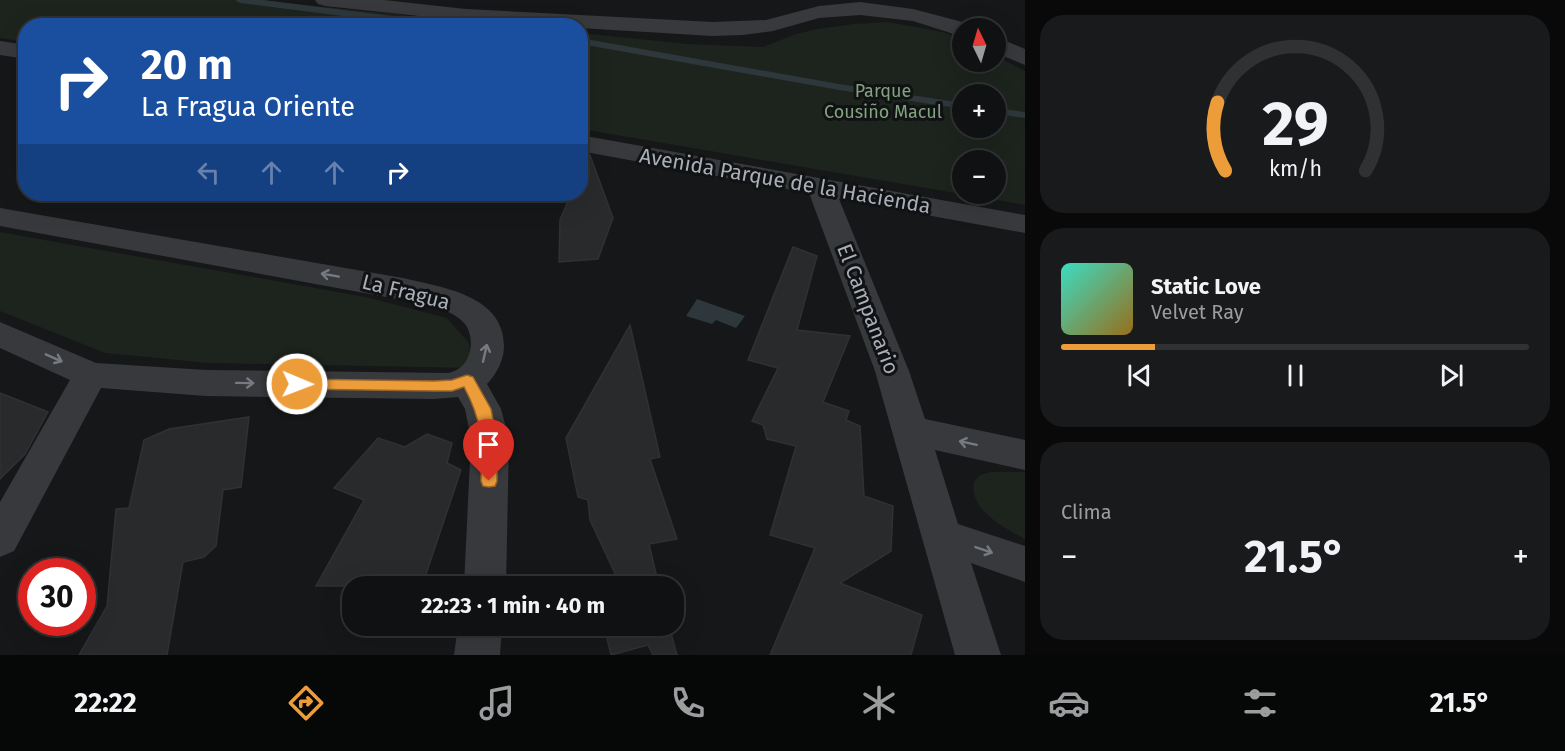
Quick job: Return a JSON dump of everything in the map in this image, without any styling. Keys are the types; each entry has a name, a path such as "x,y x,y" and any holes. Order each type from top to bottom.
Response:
{"street":[{"path":"325,0 466,15 519,18"},
{"path":"588,22 742,29 772,25 827,5 900,14 952,27"},
{"path":"0,48 18,51"},
{"path":"1006,49 1025,58"},
{"name":"Avenida Parque de la Hacienda","path":"588,144 1025,224"},
{"name":"El Campanario","path":"821,188 892,371 978,655"},
{"name":"La Fragua","path":"0,217 404,288 453,302 469,310 482,321 488,334 487,352 479,372 467,381"},
{"path":"0,334 91,375 218,383 452,386 467,381 483,409 490,439 485,576"},
{"path":"0,538 91,375"},
{"path":"912,431 1025,455"},
{"path":"943,536 1025,564"},
{"path":"477,655 479,636"}],"green space":[{"path":"0,0 260,0 431,18 18,18 18,41 0,38"},
{"name":"Parque Cousiño Macul","path":"888,22 952,36 952,72 1006,72 1006,61 1025,71 1025,205 1006,202 1006,150 952,150 952,193 588,130 588,34 688,44 763,47 796,34 853,24"},
{"path":"0,232 366,297 447,318 469,343 471,368 208,363 105,353 0,311"},
{"path":"990,472 1025,472 1025,539 999,524 977,502 974,482 980,475"}],"shaded area":[{"path":"697,299 745,316 736,328 716,320 712,324 686,316"}],"building":[{"path":"588,154 590,155 613,218 598,259 559,262 560,220 568,201 588,201"},
{"path":"793,247 817,256 797,330 850,336 823,402 849,411 846,420 860,426 864,496 893,506 891,551 840,583 922,615 911,655 770,655 815,548 770,535 796,446 767,439 763,425 752,421 778,368 748,360"},
{"path":"630,325 660,457 650,459 677,539 649,544 657,576 616,576 590,520 588,500 578,497 566,438"},
{"path":"0,393 48,412 25,454 0,479"},
{"path":"249,417 241,487 223,490 216,546 204,557 183,562 167,655 79,655 90,636 96,636 96,625 107,606 116,509 129,508 144,440 169,429"},
{"path":"427,434 452,443 447,463 461,470 425,576 342,576 342,586 316,586 364,500 334,488 378,438 405,447"},
{"path":"606,636 672,636 677,655 653,655 648,645 611,655"}],"waterway":[{"path":"240,0 385,18"},
{"path":"588,42 839,87 952,104"},
{"path":"1006,112 1025,115"}],"route":[{"path":"297,384 452,386 467,381 483,409 490,439 489,481"}]}
